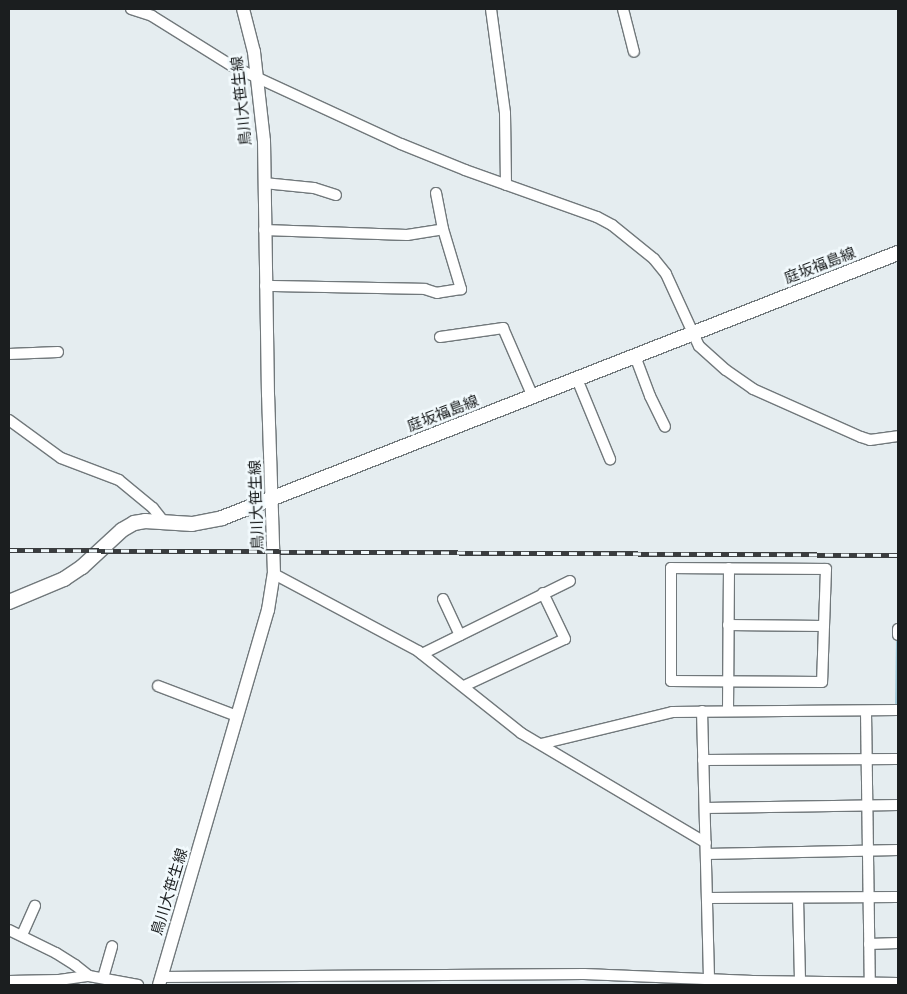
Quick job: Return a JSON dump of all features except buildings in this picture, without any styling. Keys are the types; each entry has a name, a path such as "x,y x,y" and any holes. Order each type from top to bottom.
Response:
{"main road":[{"name":"庭坂福島線","path":"9,602 46,588 76,571 122,530 134,523 163,521 192,524 222,518 898,253"}],"street":[{"path":"131,9 152,16 232,66 401,144 506,185 597,217 634,241 666,274 699,346 726,370 753,389 870,440 898,436"},
{"name":"鳥川大笹生線","path":"160,981 268,610 274,574 265,286 264,141 254,52 243,9"},
{"path":"491,9 505,106 506,185"},
{"path":"623,9 634,52"},
{"path":"264,183 314,188 336,195"},
{"path":"265,286 425,288 437,293 461,289 443,229 436,193"},
{"path":"264,230 407,235 443,229"},
{"path":"440,337 504,328 533,396"},
{"path":"9,354 58,352"},
{"path":"635,356 650,396 665,428"},
{"path":"577,379 610,459"},
{"path":"9,420 60,458 119,480 154,508 163,521"},
{"path":"671,568 729,568 826,569 822,682 671,680 671,568"},
{"path":"728,711 729,568"},
{"path":"274,574 422,654 521,733 706,843"},
{"path":"422,654 570,581"},
{"path":"464,686 565,639 543,593"},
{"path":"443,599 460,635"},
{"path":"728,625 824,626"},
{"path":"898,629 898,635"},
{"path":"158,686 236,716"},
{"path":"540,744 661,714 702,711 898,710"},
{"path":"702,711 709,979"},
{"path":"866,711 870,983"},
{"path":"703,760 898,758"},
{"path":"705,808 898,805"},
{"path":"706,854 898,850"},
{"path":"707,898 898,897"},
{"path":"798,898 800,981"},
{"path":"22,935 34,906"},
{"path":"9,930 22,935 75,965 89,976"},
{"path":"869,944 898,943"},
{"path":"103,978 112,946"},
{"path":"160,981 584,974 898,983"},
{"path":"9,981 59,980 89,976 138,985"}],"shaded area":[{"path":"896,637 898,637 898,708 895,708"}],"railway":[{"path":"9,550 898,555"}]}
